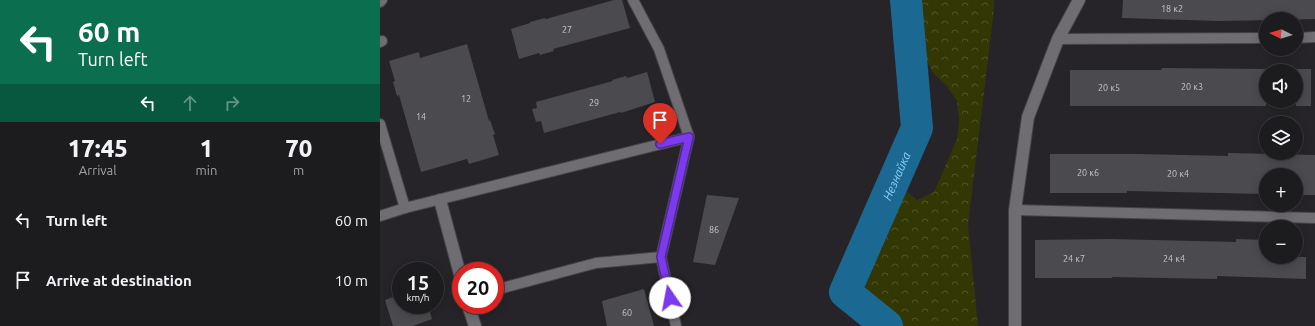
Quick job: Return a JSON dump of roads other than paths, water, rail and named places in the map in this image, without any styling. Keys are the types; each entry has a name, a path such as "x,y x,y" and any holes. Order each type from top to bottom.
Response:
{"street":[{"path":"1015,326 1015,210 1028,117 1058,39 1079,0"},
{"path":"440,200 457,262"},
{"path":"471,314 475,326"}],"lane":[{"path":"633,0 659,49 689,137 661,257 676,326"},
{"path":"1303,38 1315,37"},
{"path":"1058,39 1259,38"},
{"path":"380,124 405,208"},
{"path":"380,216 405,208 689,137"},
{"path":"1015,210 1315,218"},
{"path":"504,288 596,263 661,257"}],"waterway":[{"name":"Незнайка","path":"887,326 845,292 917,128 906,0"}]}
